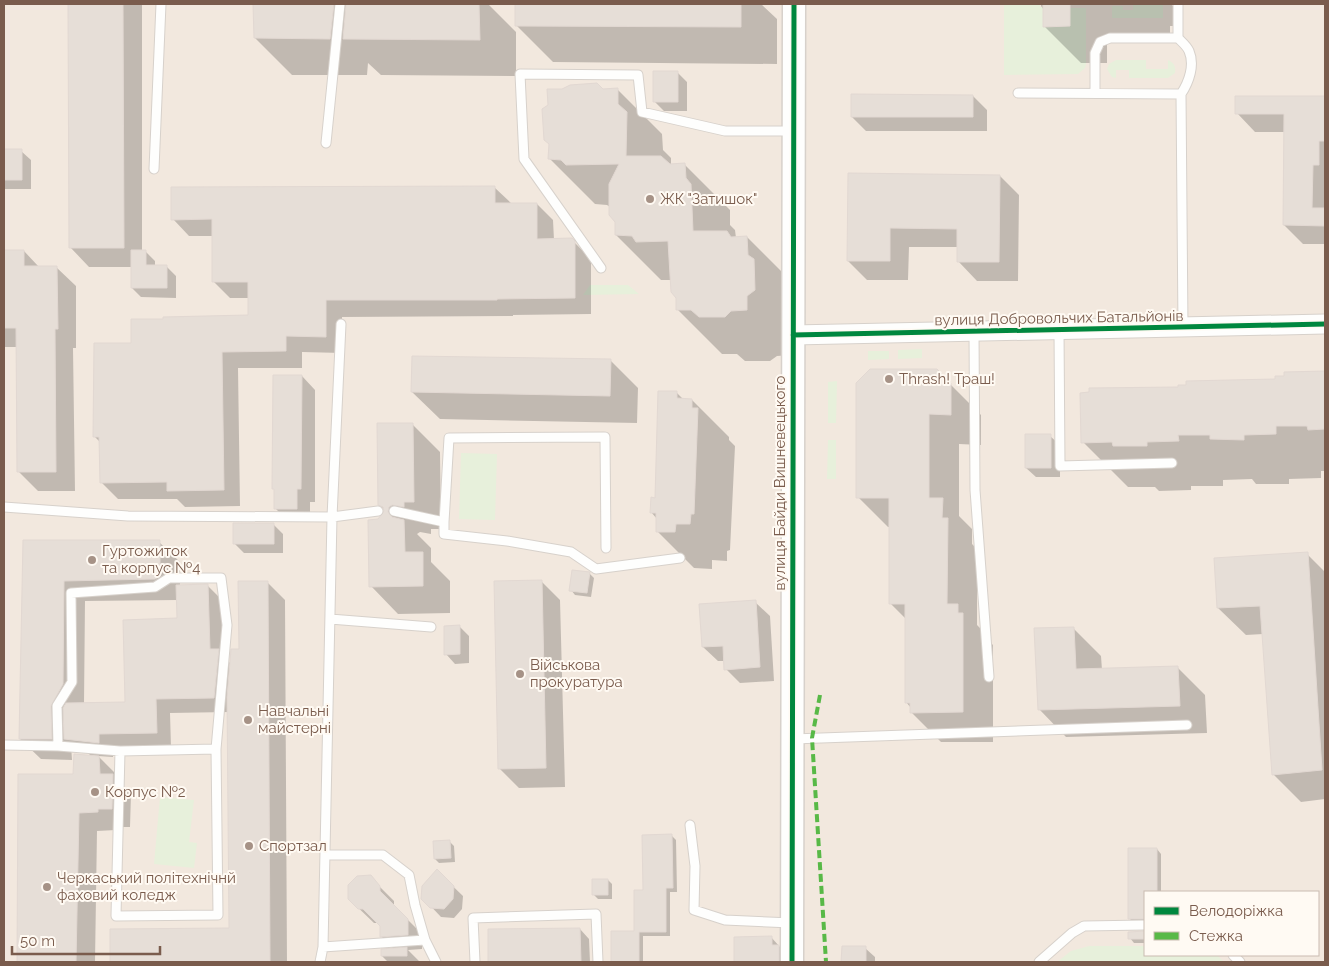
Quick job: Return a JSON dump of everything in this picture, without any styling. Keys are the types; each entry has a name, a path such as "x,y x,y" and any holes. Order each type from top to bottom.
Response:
{"street":[{"name":"вулиця Байди Вишневецького","path":"792,962 794,4"},
{"name":"вулиця Добровольчих Батальйонів","path":"793,335 1325,324"}],"lane":[{"path":"154,169 161,4"},
{"path":"326,142 340,4"},
{"path":"1178,4 1178,38 1189,52 1190,58 1189,80 1181,94 1183,328"},
{"path":"1095,94 1095,53 1100,42 1104,39 1178,38"},
{"path":"601,268 524,159 520,74 638,75 642,112 725,132 794,131"},
{"path":"1018,93 1181,94"},
{"path":"320,962 323,947 332,517 341,324"},
{"path":"1058,330 1060,466 1172,463"},
{"path":"974,332 975,490 989,677"},
{"path":"606,548 606,437 449,438 444,534 571,552 596,569 680,558"},
{"path":"4,507 128,516 332,517 378,511"},
{"path":"394,511 444,522"},
{"path":"58,746 57,706 72,682 71,593 155,587 169,578 221,578 227,625 216,749 218,915 116,916 120,751"},
{"path":"330,619 431,627"},
{"path":"792,739 1187,725"},
{"path":"4,744 120,751 216,749"},
{"path":"690,825 695,866 694,910 725,920 792,923"},
{"path":"325,856 383,855 409,875 425,940 436,962"},
{"path":"475,962 473,918 596,914 598,962"},
{"path":"1039,962 1072,932 1084,926 1144,925"},
{"path":"323,947 425,940"}],"shaded area":[{"path":"4,4 1325,4 1325,962 4,962"}],"green space":[{"path":"1004,4 1040,4 1040,7 1043,7 1043,27 1070,26 1070,8 1086,8 1085,68 1078,74 1004,75"},
{"path":"1133,4 1163,4 1163,18 1112,18 1112,6 1123,6 1123,10 1133,10"},
{"path":"1116,60 1146,60 1146,69 1168,69 1168,60 1174,65 1175,73 1168,78 1129,78 1129,70 1116,70 1116,78 1112,77 1107,69 1109,64"},
{"path":"590,285 628,285 639,294 583,295"},
{"path":"922,349 922,358 898,359 898,350"},
{"path":"868,351 889,351 889,359 868,360"},
{"path":"837,381 836,423 828,423 828,382"},
{"path":"828,440 836,440 836,479 827,479"},
{"path":"461,453 497,454 495,520 459,519"},
{"path":"160,797 194,800 189,842 197,843 194,868 154,864"},
{"path":"1089,946 1144,946 1144,956 1218,956 1224,962 1057,962 1071,951"}],"building":[{"path":"68,4 123,4 124,248 69,248"},
{"path":"253,4 334,4 330,39 254,38"},
{"path":"346,4 479,4 480,40 343,39"},
{"path":"515,4 741,4 741,27 515,26"},
{"path":"1043,4 1070,4 1070,26 1043,27"},
{"path":"653,71 678,71 678,102 653,102"},
{"name":"ЖК \"Затишок\"","path":"597,83 603,89 618,88 618,104 627,112 626,156 661,156 670,164 685,163 686,178 691,184 693,231 727,231 731,237 747,236 748,255 754,259 755,290 747,296 747,310 731,311 725,317 699,317 691,310 676,310 676,298 671,292 668,241 636,242 632,236 615,235 615,222 609,215 609,184 619,164 566,165 561,160 548,159 549,144 544,140 542,109 548,105 547,89 562,89 570,85"},
{"path":"851,94 973,95 973,117 851,117"},
{"path":"1235,96 1325,96 1325,141 1319,141 1319,165 1313,165 1312,208 1325,208 1325,226 1283,225 1284,114 1235,114"},
{"path":"4,149 22,149 22,180 4,180"},
{"path":"848,173 1000,175 999,262 957,262 957,229 890,228 890,261 847,261"},
{"path":"495,186 495,203 537,203 537,239 572,238 575,241 575,298 326,300 326,337 286,336 286,351 222,352 224,490 167,491 167,482 100,483 99,437 93,437 94,343 131,343 131,319 248,315 248,282 212,282 212,219 171,220 171,187"},
{"path":"4,250 24,250 24,266 57,266 58,329 55,329 56,472 17,472 16,328 4,328"},
{"path":"131,250 146,250 146,265 167,265 167,288 131,288"},
{"path":"412,356 611,359 610,396 411,392"},
{"path":"870,369 937,369 951,383 951,415 929,414 929,498 943,498 942,518 948,518 947,604 958,604 958,613 963,613 963,712 910,713 910,703 905,703 905,604 889,604 889,498 856,498 856,383"},
{"path":"1325,371 1325,429 1308,430 1307,426 1276,426 1276,434 1244,435 1244,440 1210,439 1210,435 1178,435 1179,441 1147,442 1147,446 1113,446 1112,442 1081,443 1080,393 1089,392 1089,388 1178,387 1178,385 1186,385 1186,381 1275,379 1275,376 1284,376 1284,372"},
{"path":"273,375 302,375 301,489 297,489 297,509 274,509 274,489 272,489"},
{"path":"658,391 677,391 677,398 692,399 692,408 698,408 694,514 691,514 690,524 676,524 675,532 656,532 656,513 650,513 651,497 655,498"},
{"path":"377,423 413,423 414,502 404,502 404,507 392,505 389,507 388,512 392,517 404,520 405,552 423,552 423,586 369,587 368,520 378,519 384,511 383,507 378,505"},
{"path":"1025,434 1051,434 1051,468 1025,468"},
{"path":"233,523 274,523 274,544 233,544"},
{"path":"23,540 160,540 160,576 155,579 64,581 63,684 51,706 52,739 19,739"},
{"path":"1308,552 1322,770 1272,775 1260,606 1217,608 1214,558"},
{"path":"572,570 590,572 587,593 569,591"},
{"name":"Військова прокуратура","path":"542,580 546,768 498,769 494,581"},
{"path":"238,581 268,581 270,961 110,962 110,929 229,928 227,697 231,649 239,649"},
{"path":"208,584 210,649 219,649 214,698 156,699 157,733 99,734 99,743 64,739 63,708 66,703 125,702 123,620 177,618 176,585"},
{"path":"756,600 760,667 724,670 723,646 702,647 699,604"},
{"path":"460,625 460,654 444,655 444,626"},
{"path":"1074,627 1076,669 1178,666 1180,706 1038,710 1034,628"},
{"name":"Черкаський політехнічнй фаховий коледж","path":"74,754 99,756 100,774 113,774 112,809 98,809 98,812 79,813 76,962 17,962 18,774 73,774"},
{"path":"672,834 673,888 666,888 666,932 639,932 639,962 611,962 611,931 634,931 634,890 643,890 642,835"},
{"path":"450,840 451,858 434,859 433,841"},
{"path":"1128,848 1157,848 1157,891 1144,891 1144,919 1128,919"},
{"path":"437,869 454,886 453,899 444,909 430,908 421,899 422,886"},
{"path":"371,875 380,886 380,891 408,919 408,935 380,937 380,926 363,909 358,909 348,899 348,885 357,876"},
{"path":"592,879 608,879 608,895 592,895"},
{"path":"580,928 581,962 488,962 488,929"},
{"path":"1144,931 1144,939 1128,939 1128,932"},
{"path":"772,936 772,945 779,945 779,962 734,962 734,937"},
{"path":"842,946 866,946 866,962 841,962"},
{"path":"407,947 407,956 381,956 381,949"}],"marked path":[{"path":"820,695 812,738 826,962"}],"cycle path":[{"path":"792,962 794,4"},
{"path":"793,335 1325,324"}],"place":[{"name":"ЖК \"Затишок\"","path":"650,199"},
{"name":"Thrash! Траш!","path":"889,379"},
{"name":"Гуртожиток та корпус №4","path":"92,560"},
{"name":"Військова прокуратура","path":"520,674"},
{"name":"Навчальні майстерні","path":"248,720"},
{"name":"Корпус №2","path":"95,792"},
{"name":"Спортзал","path":"249,846"},
{"name":"Черкаський політехнічнй фаховий коледж","path":"47,887"}]}
